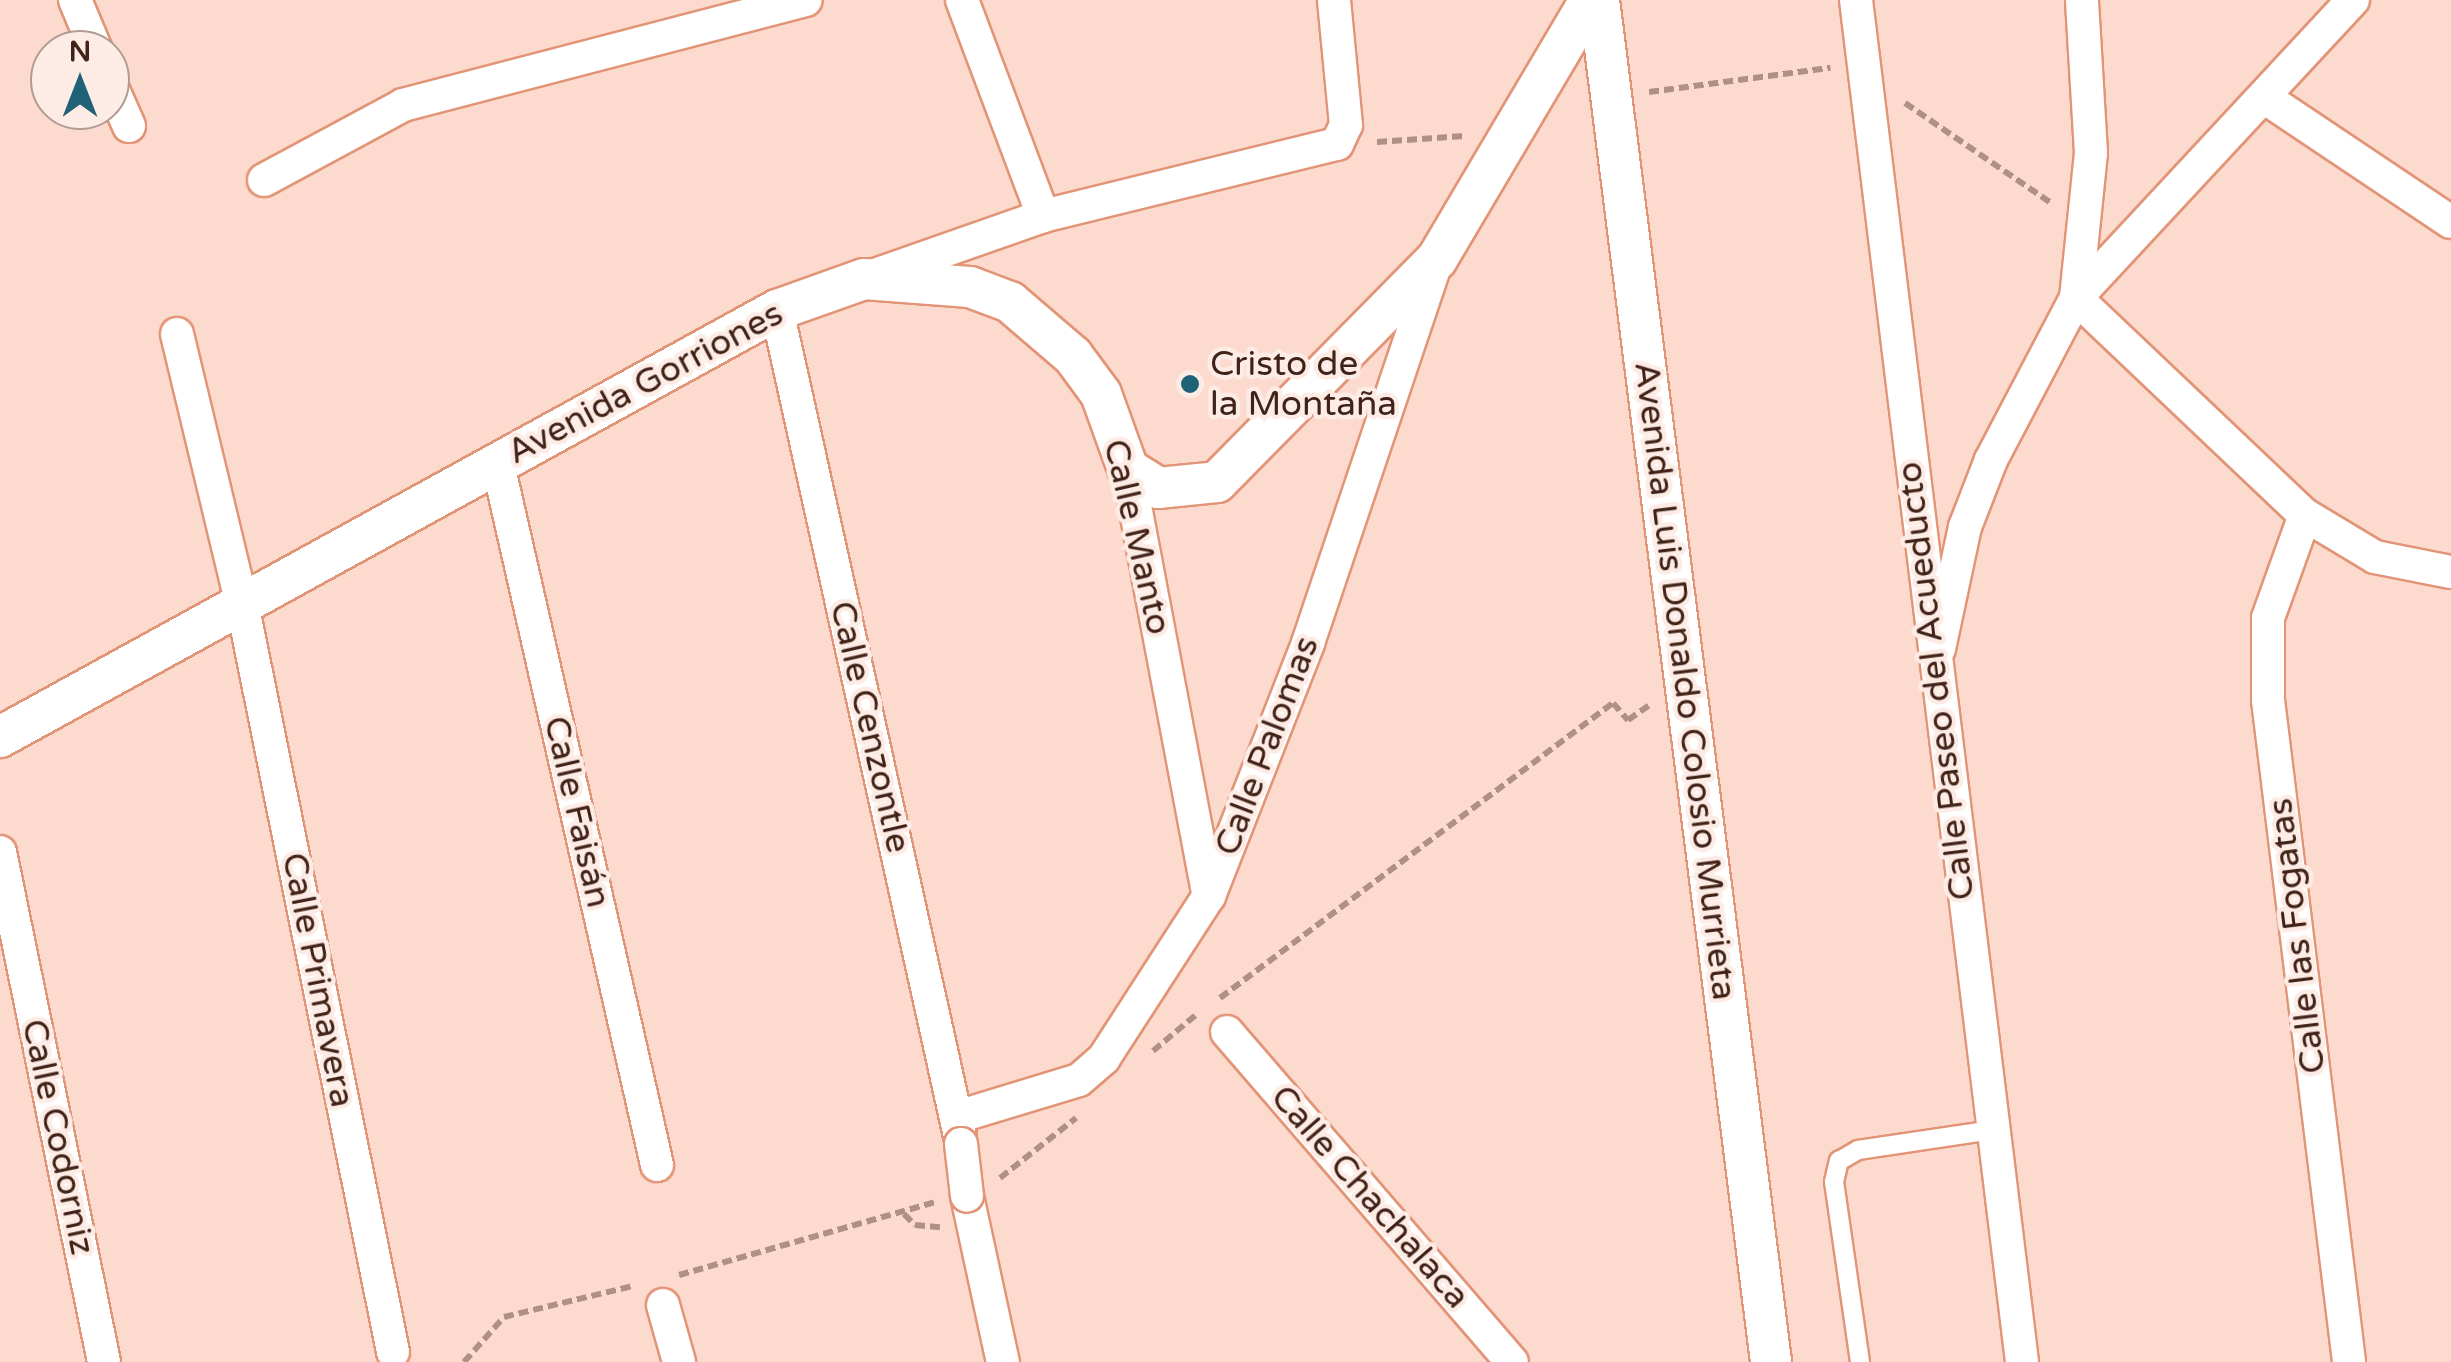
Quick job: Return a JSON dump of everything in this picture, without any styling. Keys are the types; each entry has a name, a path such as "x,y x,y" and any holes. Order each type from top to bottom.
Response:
{"street":[{"path":"74,0 87,30"},
{"path":"264,180 403,105 806,0"},
{"path":"962,0 1042,216"},
{"path":"1334,0 1346,124 1337,144"},
{"path":"1128,469 1158,488 1192,491 1240,468 1437,260 1516,132 1590,0"},
{"name":"Avenida Luis Donaldo Colosio Murrieta","path":"1599,0 1685,679 1765,1360"},
{"name":"Calle Paseo del Acueducto","path":"1856,0 1934,672 2022,1362"},
{"path":"2076,298 2091,153 2082,0"},
{"path":"1934,672 1958,564 2017,402 2076,298 2266,99 2353,0"},
{"path":"2266,99 2451,222"},
{"name":"Avenida Gorriones","path":"0,737 243,608 497,460 777,310 1042,216 1337,144"},
{"name":"Calle Palomas","path":"959,1130 1078,1080 1104,1058 1210,896 1308,644 1437,260"},
{"name":"Calle Manto","path":"864,279 970,287 1010,302 1073,356 1101,394 1128,469 1210,896"},
{"path":"2076,298 2305,515 2375,556 2451,572"},
{"name":"Calle Cenzontle","path":"777,310 959,1130 966,1193 1003,1362"},
{"name":"Calle Primavera","path":"178,334 243,608 393,1352"},
{"name":"Calle Faisán","path":"497,460 657,1165"},
{"name":"Calle las Fogatas","path":"2305,515 2268,618 2268,700 2349,1362"},
{"path":"1920,556 1936,573 1958,564"},
{"name":"Calle Codorniz","path":"0,852 104,1362"},
{"name":"Calle Chachalaca","path":"1228,1032 1512,1362"},
{"path":"663,1287 679,1362"}],"lane":[{"path":"1860,1362 1834,1182 1839,1161 1858,1150 1992,1130"}],"path":[{"path":"1612,97 1841,67 1860,36"},
{"path":"1900,99 2059,208"},
{"path":"1337,144 1516,132"},
{"path":"1147,1056 1614,703 1628,720 1685,679"},
{"path":"464,1362 504,1318 663,1287 966,1193 1090,1105"}],"place":[{"name":"Cristo de la Montaña","path":"1190,384"}]}
